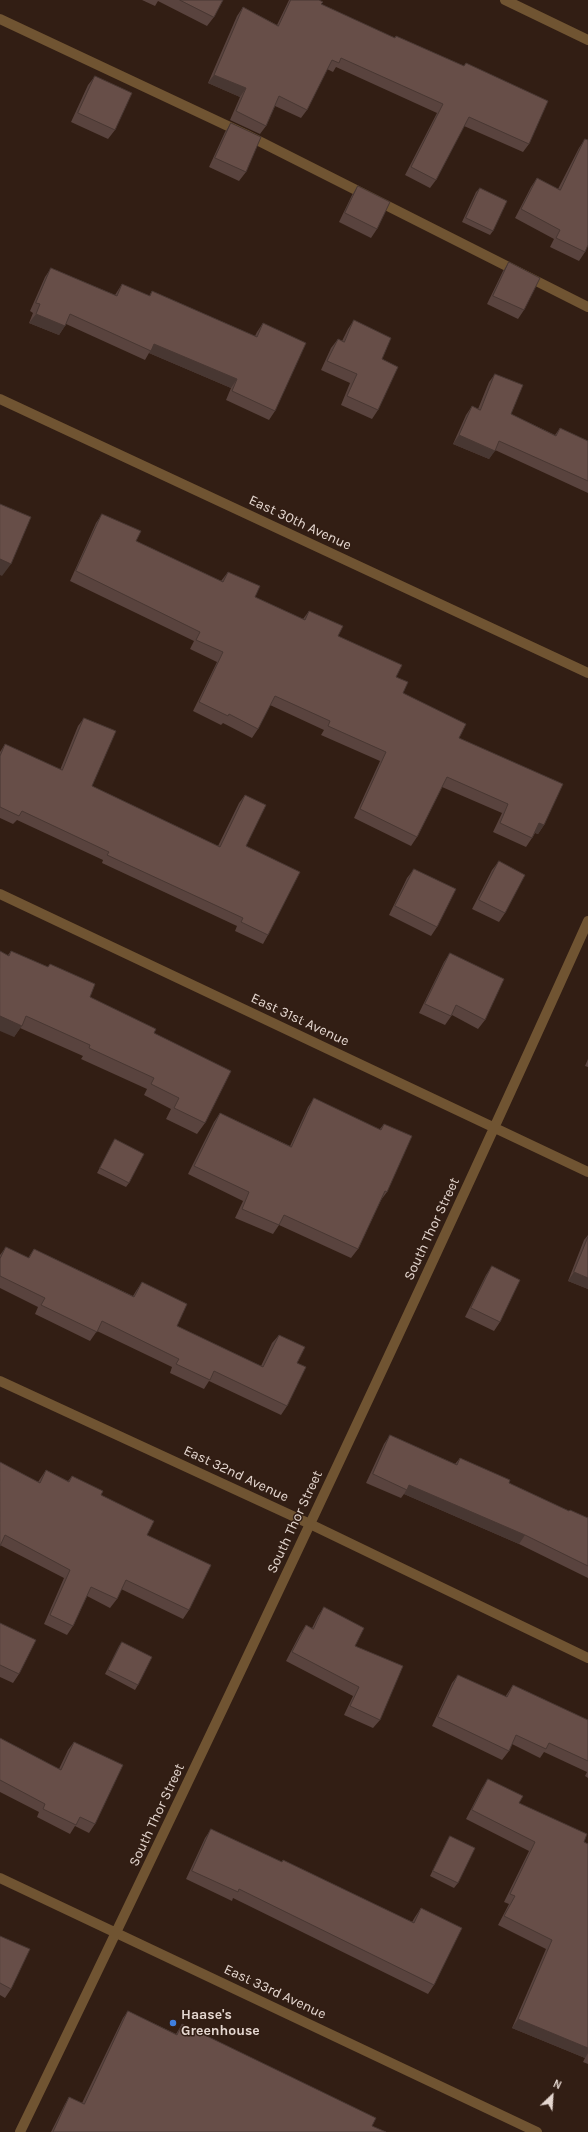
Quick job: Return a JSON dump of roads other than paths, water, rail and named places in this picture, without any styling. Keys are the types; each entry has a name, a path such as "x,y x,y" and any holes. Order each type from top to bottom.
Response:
{"street":[{"path":"505,0 588,40"},
{"path":"0,19 247,135 588,307"},
{"name":"East 30th Avenue","path":"0,399 588,673"},
{"name":"East 31st Avenue","path":"0,894 588,1172"},
{"name":"South Thor Street","path":"20,2132 310,1524 495,1128 588,921"},
{"name":"East 32nd Avenue","path":"0,1381 310,1524 588,1658"},
{"name":"East 33rd Avenue","path":"0,1878 537,2132"}],"place":[{"name":"Haase's Greenhouse","path":"173,2023"}]}
